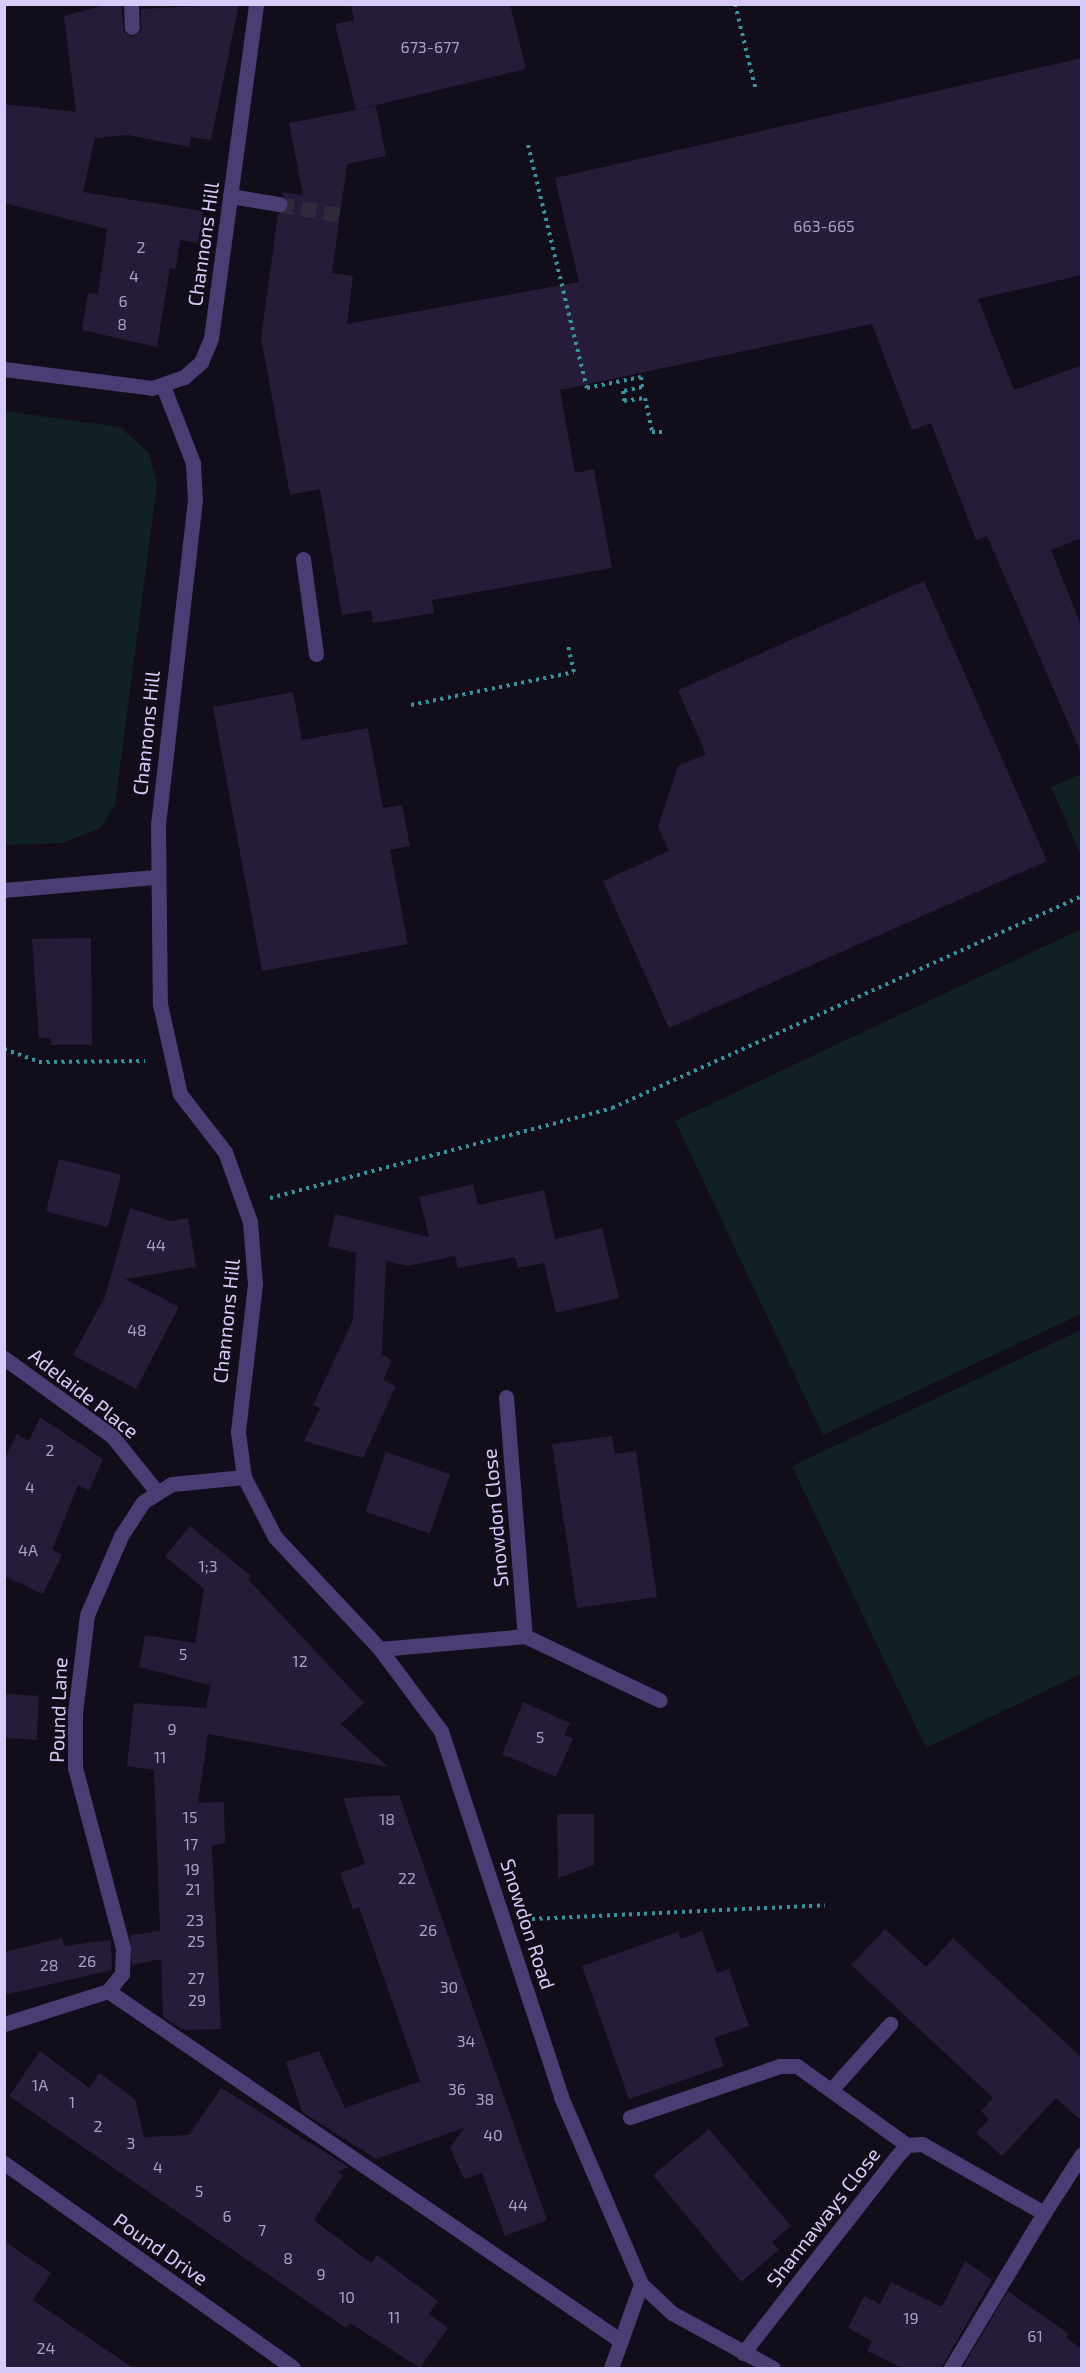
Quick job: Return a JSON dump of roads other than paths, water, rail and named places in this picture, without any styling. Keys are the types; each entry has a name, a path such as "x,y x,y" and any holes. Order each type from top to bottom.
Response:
{"street":[{"path":"131,4 132,27"},
{"name":"Channons Hill","path":"244,1477 239,1383 255,1284 244,1205 225,1152 180,1094 168,1060 158,966 157,877 158,824 195,500 193,463 163,386 193,371 207,352 256,4"},
{"path":"230,196 279,204"},
{"path":"4,369 163,386"},
{"path":"303,559 316,654"},
{"path":"4,891 157,877"},
{"name":"Adelaide Place","path":"4,1358 112,1436 157,1492"},
{"name":"Snowdon Close","path":"506,1397 525,1636"},
{"path":"157,1492 180,1483 244,1477"},
{"name":"Snowdon Road","path":"244,1477 275,1537 380,1649 441,1731 506,1920 561,2097 642,2284 672,2313 773,2368"},
{"name":"Pound Lane","path":"108,1991 122,1974 123,1948 75,1768 78,1670 87,1615 121,1536 157,1492"},
{"path":"380,1649 525,1636 660,1700"},
{"path":"4,2024 108,1991 621,2341"},
{"path":"831,2090 890,2024"},
{"path":"630,2117 780,2066 797,2066 907,2145"},
{"name":"Shannaways Close","path":"743,2353 907,2145 942,2151 1044,2213"},
{"path":"951,2368 1082,2154"},
{"name":"Pound Drive","path":"4,2163 293,2368"},
{"path":"611,2368 642,2284"}],"tunnel":[{"path":"279,204 340,215"}]}
